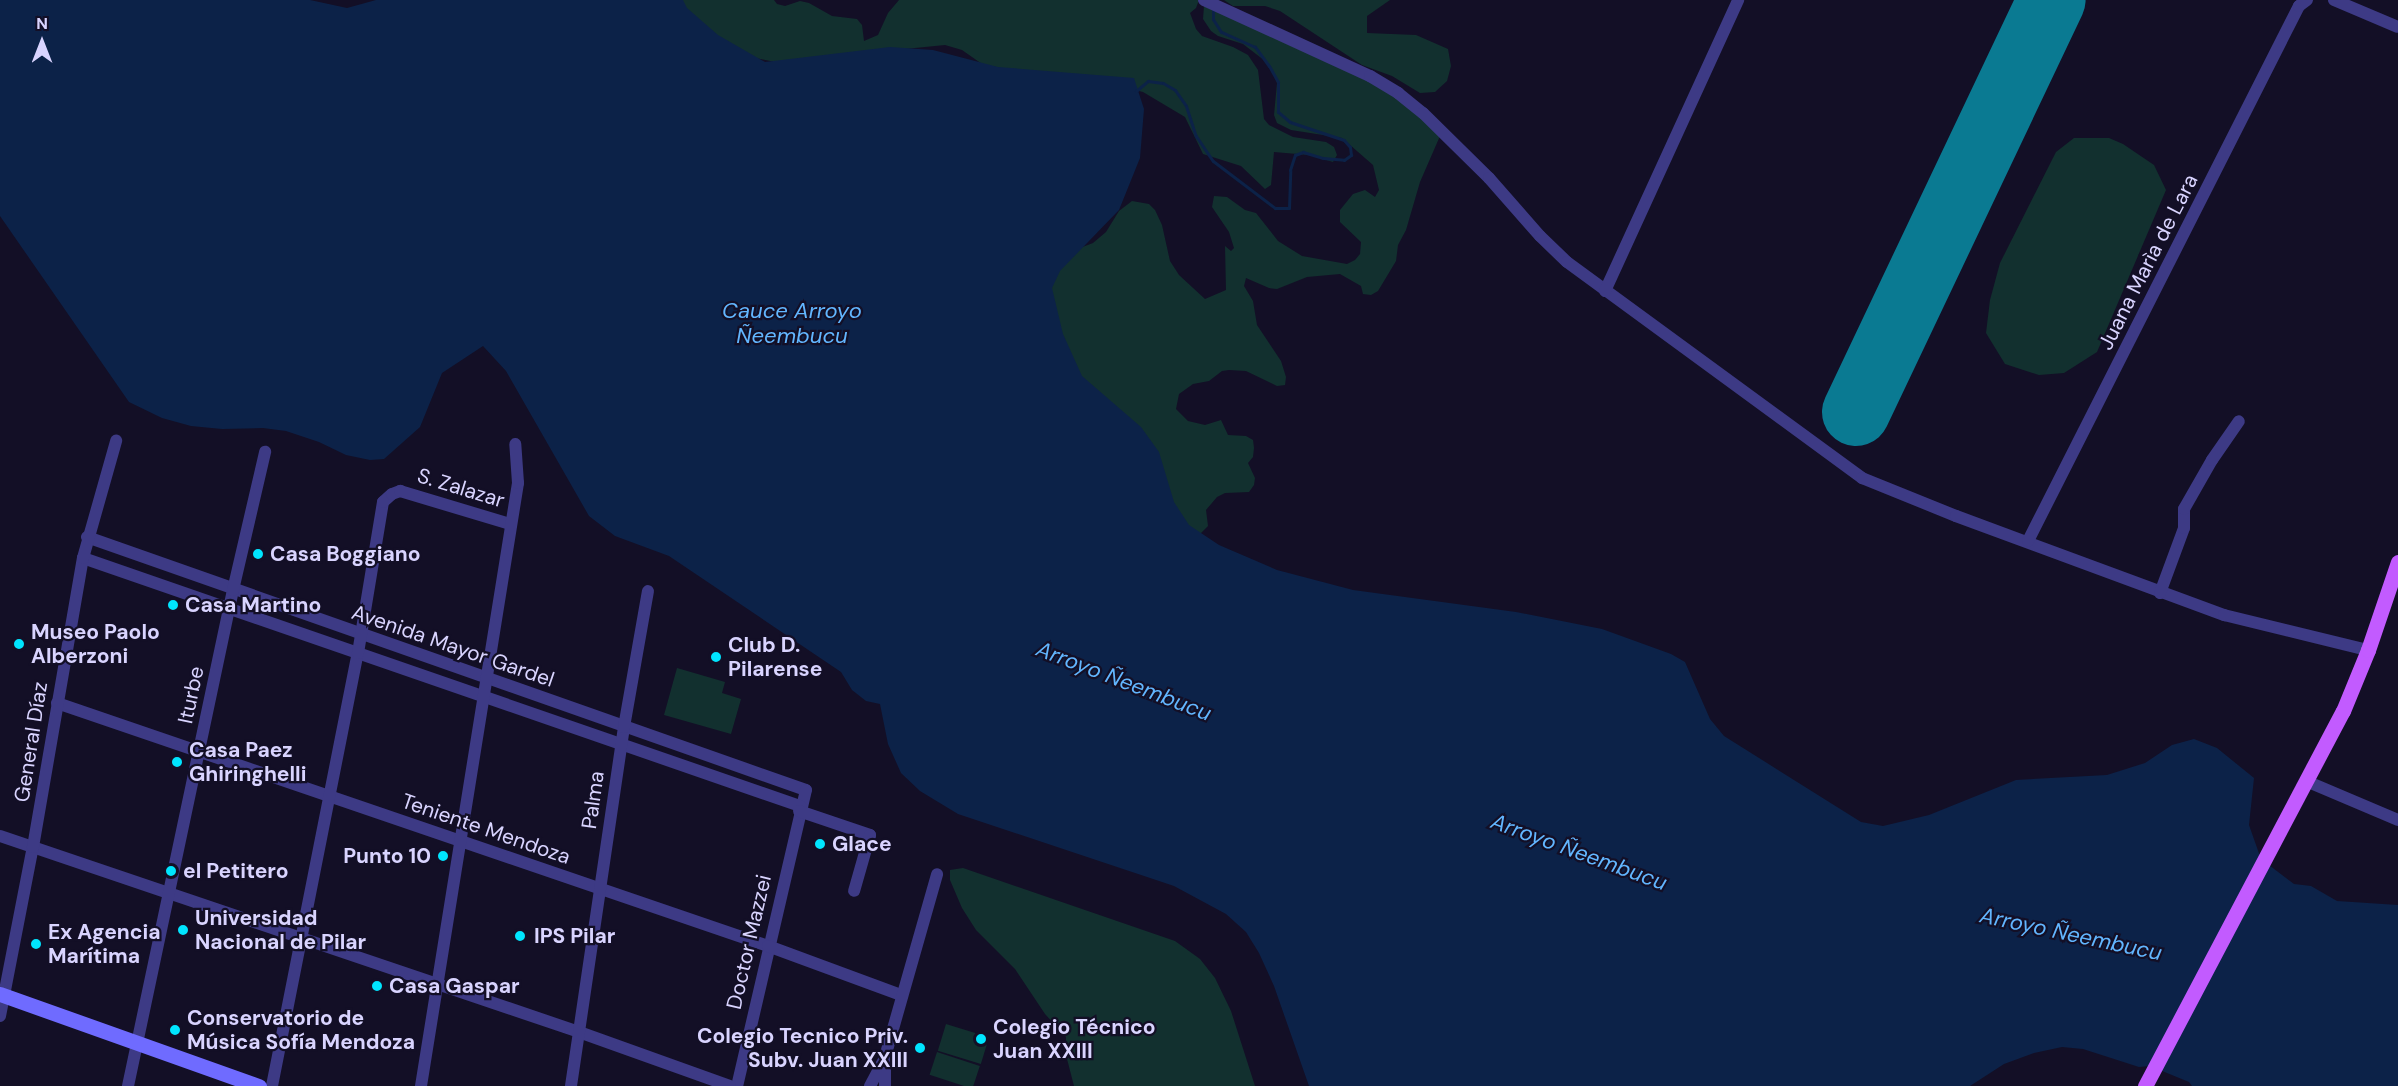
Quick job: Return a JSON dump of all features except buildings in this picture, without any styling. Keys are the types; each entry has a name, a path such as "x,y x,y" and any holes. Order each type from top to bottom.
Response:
{"main road":[{"path":"2146,1083 2343,711 2368,650 2398,562"},
{"path":"2,995 259,1086"}],"street":[{"path":"1204,0 1370,76 1398,93 1423,113 1490,178 1540,236 1567,262 1862,478 1956,516 2224,615 2368,650"},
{"path":"1605,291 1738,0"},
{"path":"2334,0 2398,27"},
{"name":"Juana Marìa de Lara","path":"2028,541 2305,1"},
{"path":"2160,593 2184,528 2184,509 2212,460 2239,421"},
{"name":"General Díaz","path":"0,1016 2,995 33,847 87,537 116,441"},
{"path":"421,1086 518,483 515,444"},
{"name":"Iturbe","path":"128,1086 233,590 266,453"},
{"name":"S. Zalazar","path":"360,635 383,502 392,494 400,490 510,524"},
{"name":"Avenida Mayor Gardel","path":"87,537 360,635 806,790"},
{"name":"Avenida Mayor Gardel","path":"83,558 621,744 870,835 854,891"},
{"name":"Palma","path":"571,1086 621,744 648,591"},
{"path":"272,1086 303,939 360,635"},
{"name":"Teniente Mendoza","path":"57,703 768,946 901,995"},
{"path":"2306,781 2398,820"},
{"name":"Doctor Mazzei","path":"737,1086 806,790"},
{"path":"0,836 437,986 579,1032 730,1086"},
{"path":"870,1086 885,1057 937,874"},
{"path":"885,1057 885,1086"}],"green space":[{"path":"649,0 774,0 777,4 785,6 800,1 809,3 832,16 857,19 862,25 864,41 878,35 888,13 899,0 1199,0 1196,8 1190,13 1196,29 1202,36 1248,55 1258,70 1264,119 1269,125 1293,137 1326,142 1334,147 1337,155 1333,162 1309,155 1274,152 1271,185 1265,189 1241,166 1203,154 1185,117 1143,92 1127,88 1089,87 982,64 962,50 945,45 775,62 751,57"},
{"path":"1224,0 1390,0 1367,16 1367,33 1416,35 1448,49 1451,66 1447,81 1435,92 1420,93 1392,76 1362,65 1280,11 1265,6 1233,6"},
{"path":"1204,6 1391,89 1440,136 1420,182 1406,230 1398,245 1396,261 1378,291 1371,295 1363,294 1361,286 1340,274 1307,277 1277,289 1246,278 1244,286 1253,301 1257,325 1281,361 1286,377 1285,385 1277,386 1246,371 1229,370 1222,371 1209,381 1193,384 1179,394 1176,409 1188,421 1205,425 1221,420 1228,435 1246,436 1253,440 1253,457 1248,463 1255,478 1254,485 1249,492 1225,493 1217,497 1206,510 1208,526 1197,537 1047,332 1046,284 1080,248 1093,243 1106,232 1119,211 1132,201 1149,204 1155,210 1162,225 1170,261 1179,275 1205,299 1226,290 1225,246 1231,251 1234,248 1229,232 1212,207 1214,196 1227,197 1245,210 1256,213 1278,241 1302,256 1347,264 1360,254 1361,242 1340,222 1340,210 1353,194 1365,190 1375,197 1379,190 1373,165 1342,138 1291,130 1277,123 1274,115 1277,83 1269,64 1243,44 1218,36 1211,31 1203,19"},
{"path":"2074,138 2109,138 2123,144 2154,165 2166,190 2097,352 2064,373 2039,375 2005,364 1986,333 1990,300 2000,263 2056,152"},
{"path":"677,668 725,682 722,693 741,699 731,734 664,715"},
{"path":"963,868 1175,941 1200,959 1215,978 1231,1011 1255,1086 1074,1086 1066,1055 1066,1037 1045,1014 1015,969 976,930 962,908 950,880 950,870"},
{"path":"946,1024 989,1037 981,1064 938,1051"},
{"path":"937,1052 980,1066 973,1086 964,1086 930,1075"}],"water":[{"name":"Cauce Arroyo Ñeembucu","path":"0,0 310,0 347,8 376,0 683,0 687,8 718,35 765,62 890,47 933,50 998,67 1134,78 1144,109 1140,158 1119,210 1060,271 1052,288 1063,334 1082,376 1141,427 1159,452 1174,502 1189,525 1219,545 1277,570 1353,590 1516,612 1602,629 1671,654 1685,662 1710,719 1724,736 1861,822 1883,826 1929,815 2016,780 2107,775 2145,763 2172,745 2194,739 2217,748 2254,778 2249,825 2261,859 2294,884 2311,886 2337,901 2398,905 2398,1086 2192,1086 2189,1082 2150,1066 2139,1067 2083,1049 2062,1047 2034,1053 2004,1064 1970,1086 1309,1086 1274,986 1259,953 1246,932 1226,914 1174,886 958,814 920,791 901,773 888,744 880,704 866,701 852,690 841,672 669,556 615,536 589,516 506,371 483,346 442,373 420,427 384,459 370,460 346,455 319,442 286,431 191,426 162,418 129,402 0,216"}],"waterway":[{"path":"1136,91 1148,81 1163,83 1175,90 1186,106 1196,136 1213,161 1275,208 1289,208 1290,170 1295,155 1303,152 1323,158 1344,160 1351,155 1350,147 1344,140 1290,122 1278,112 1278,82 1269,66 1255,47 1221,32 1213,19 1213,7"}],"runway":[{"path":"1856,412 2052,0"}],"place":[{"name":"Casa Boggiano","path":"258,554"},
{"name":"Casa Martino","path":"173,605"},
{"name":"Museo Paolo Alberzoni","path":"19,644"},
{"name":"Club D. Pilarense","path":"716,657"},
{"name":"Casa Paez Ghiringhelli","path":"177,762"},
{"name":"Glace","path":"820,844"},
{"name":"Punto 10","path":"443,856"},
{"name":"el Petitero","path":"171,871"},
{"name":"Universidad Nacional de Pilar","path":"183,930"},
{"name":"IPS Pilar","path":"520,936"},
{"name":"Ex Agencia Marítima","path":"36,944"},
{"name":"Casa Gaspar","path":"377,986"},
{"name":"Conservatorio de Música Sofía Mendoza","path":"175,1030"},
{"name":"Colegio Técnico Juan XXIII","path":"981,1039"},
{"name":"Colegio Tecnico Priv. Subv. Juan XXIII","path":"920,1048"}],"water label":[{"name":"Arroyo Ñeembucu","path":"1124,681"},
{"name":"Arroyo Ñeembucu","path":"1579,852"},
{"name":"Arroyo Ñeembucu","path":"2071,934"}]}
